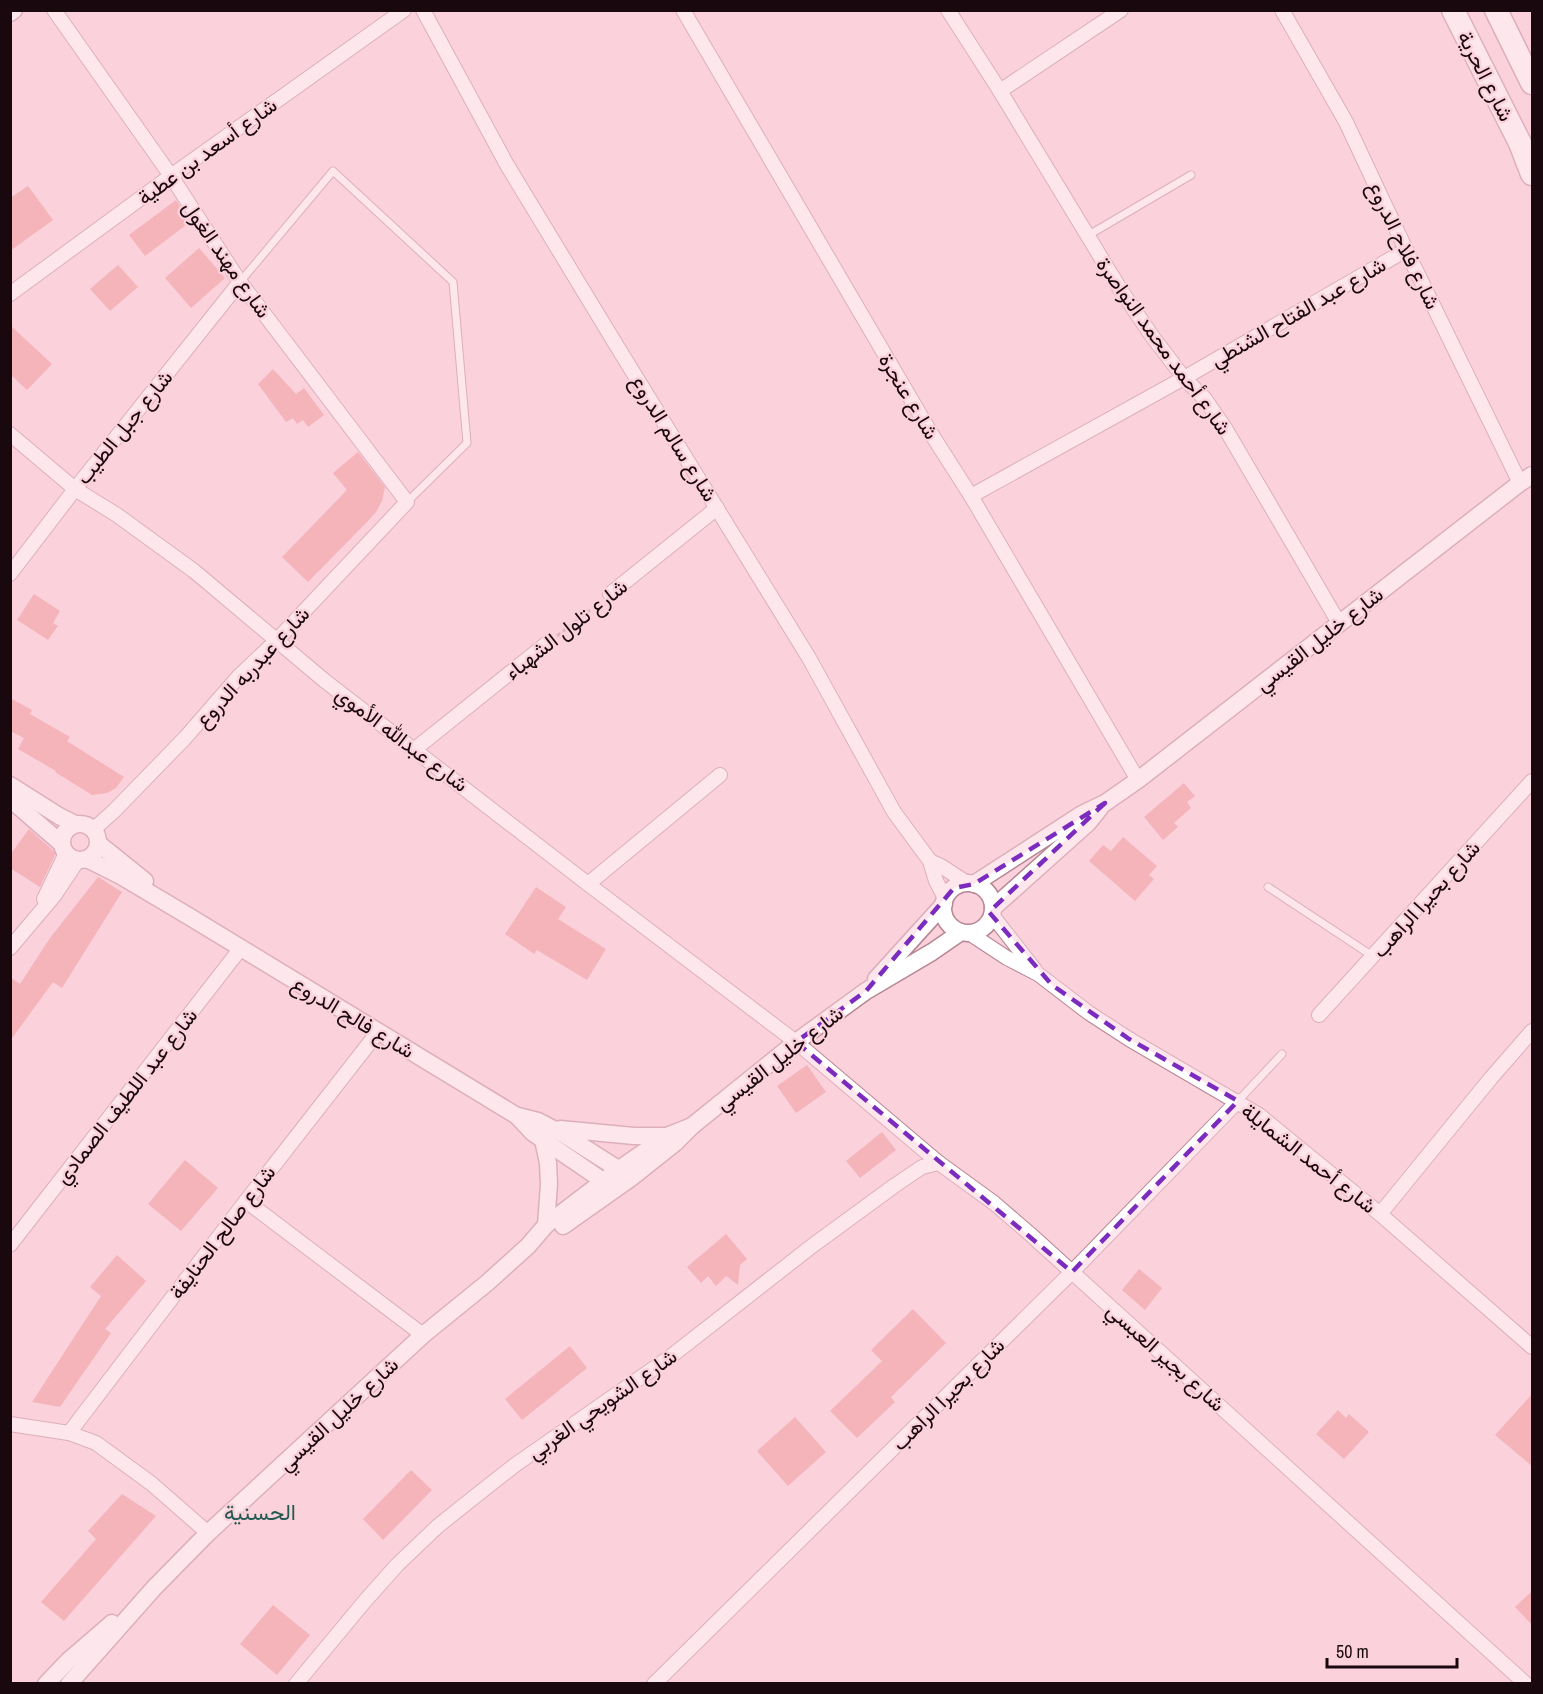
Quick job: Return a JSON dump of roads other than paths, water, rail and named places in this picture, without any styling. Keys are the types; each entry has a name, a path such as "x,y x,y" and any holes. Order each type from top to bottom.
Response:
{"highway":[{"name":"شارع الحرية","path":"1453,10 1520,143 1533,174"},
{"name":"شارع الحرية","path":"1496,10 1533,83"}],"street":[{"path":"10,13 14,10"},
{"name":"شارع مهند الغول","path":"54,10 171,176 240,282 407,502"},
{"name":"شارع أسعد بن عطية","path":"10,294 404,10"},
{"name":"شارع سالم الدروع","path":"423,10 507,165 809,658 894,812 930,861 944,901"},
{"name":"شارع عنجرة","path":"683,10 932,435 971,496 1138,780"},
{"name":"شارع أحمد محمد النواصرة","path":"948,10 1126,298 1184,378 1204,399 1225,428 1339,623"},
{"path":"1000,91 1121,10"},
{"name":"شارع فلاح الدروع","path":"1281,10 1346,122 1406,250 1526,479"},
{"name":"شارع عبد الفتاح الشنطي","path":"971,496 1184,378 1406,250"},
{"name":"شارع جبل الطيب","path":"10,574 240,282"},
{"name":"شارع عبدالله الأموي","path":"10,434 75,489 117,515 194,571 325,681 796,1042"},
{"name":"شارع خليل القيسي","path":"970,884 1082,814 1105,803 1138,780 1526,479"},
{"name":"شارع عبدربه الدروع","path":"97,837 114,811 185,738 239,676 276,641 407,502"},
{"name":"شارع تلول الشهباء","path":"610,594 717,508"},
{"name":"شارع تلول الشهباء","path":"415,749 546,644"},
{"path":"588,884 720,775"},
{"name":"شارع بحيرا الراهب","path":"1320,1015 1533,782"},
{"path":"10,785 59,816 75,824 86,824 97,837 95,853 73,854"},
{"name":"شارع فالح الدروع","path":"10,799 73,854 121,876 190,917 517,1116 533,1133 547,1134 625,1173"},
{"name":"شارع خليل القيسي","path":"992,912 1088,823 1105,803"},
{"path":"73,854 65,831 75,824"},
{"name":"شارع فالح الدروع","path":"97,837 190,917"},
{"path":"10,948 31,922 73,854"},
{"name":"شارع سالم الدروع","path":"930,861 970,884"},
{"path":"970,884 980,886 989,894 992,912 983,928 965,933 954,929 949,924 945,917 944,901 954,888 970,884"},
{"name":"شارع خليل القيسي","path":"866,991 944,901"},
{"name":"شارع أحمد الشمايلة","path":"992,912 1038,974"},
{"name":"شارع خليل القيسي","path":"625,1173 675,1143 692,1126 796,1042 866,991 965,933"},
{"name":"شارع أحمد الشمايلة","path":"965,933 1038,974 1129,1039 1259,1115 1380,1214 1533,1347"},
{"name":"شارع عبد اللطيف الصمادي","path":"10,1245 241,948"},
{"path":"1380,1214 1491,1078 1533,1031"},
{"name":"شارع صالح الحنايفة","path":"69,1433 378,1032"},
{"name":"شارع بجير العبسي","path":"796,1042 939,1163 994,1203 1526,1683"},
{"name":"شارع بحيرا الراهب","path":"654,1683 1072,1272 1238,1101"},
{"name":"شارع خليل القيسي","path":"528,1246 555,1231 667,1136 692,1126"},
{"path":"546,1226 549,1184 547,1134 667,1136"},
{"name":"شارع فالح الدروع","path":"547,1134 609,1185"},
{"name":"شارع الشويحي الغربي","path":"296,1683 397,1565 438,1526 515,1465 670,1357 812,1246 894,1186 922,1167 939,1163"},
{"name":"شارع خليل القيسي","path":"59,1681 208,1533 423,1335 487,1283 528,1246 546,1226 609,1185"},
{"path":"246,1201 423,1335"},
{"path":"10,1424 69,1433 96,1443 152,1484 208,1533"}],"lane":[{"path":"240,282 333,171 453,282 466,442 407,502"},
{"path":"1087,236 1191,175"},
{"path":"1268,887 1374,957"},
{"path":"1238,1101 1282,1054"}],"district":[{"name":"الحسنية","path":"260,1512"}]}
